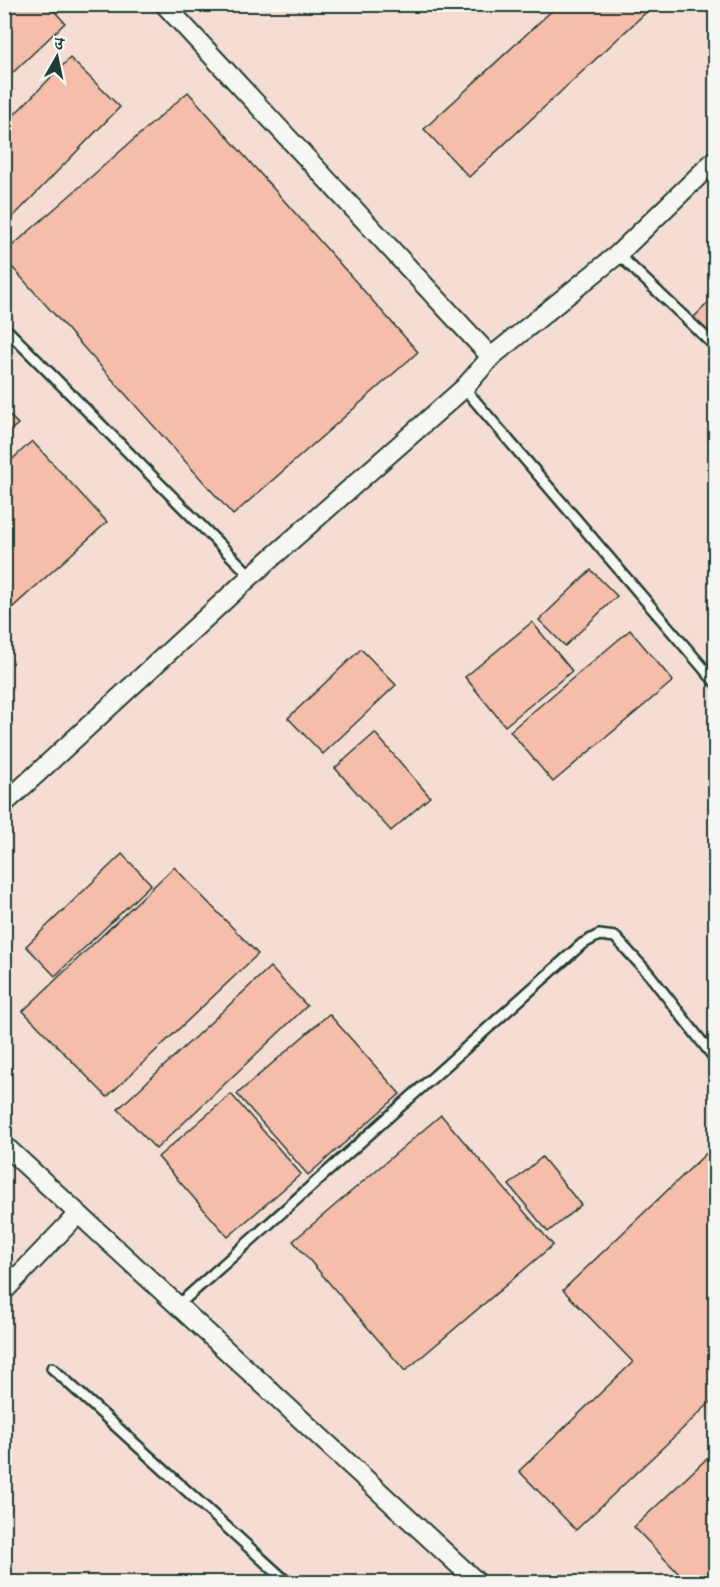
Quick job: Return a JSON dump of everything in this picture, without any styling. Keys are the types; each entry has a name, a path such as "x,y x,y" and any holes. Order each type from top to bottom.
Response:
{"street":[{"path":"164,4 491,357"},
{"path":"4,804 251,576 464,388 491,357 618,254 716,159"},
{"path":"4,1145 477,1582"},
{"path":"4,1291 78,1215"}],"lane":[{"path":"618,254 716,347"},
{"path":"4,327 251,576"},
{"path":"464,388 716,683"},
{"path":"177,1306 582,944 598,935 615,937 648,974 716,1060"},
{"path":"52,1368 287,1582"}],"shaded area":[{"path":"5,5 715,5 715,1582 5,1582"}],"building":[{"path":"4,4 48,4 65,23 4,81"},
{"path":"559,4 655,4 469,177 424,129"},
{"path":"70,58 120,107 9,221 4,216 4,125"},
{"path":"188,92 418,352 233,515 4,258 4,253"},
{"path":"716,295 716,341 691,320"},
{"path":"4,410 18,424 4,436"},
{"path":"32,441 107,522 4,615 4,467"},
{"path":"591,570 617,596 565,646 539,620"},
{"path":"532,622 572,671 505,726 465,677"},
{"path":"630,630 673,681 553,782 510,731"},
{"path":"361,649 396,685 323,754 288,718"},
{"path":"375,733 430,797 391,831 335,768"},
{"path":"122,854 151,884 55,976 26,946"},
{"path":"174,867 258,954 107,1097 23,1011"},
{"path":"270,967 307,1006 156,1149 118,1109"},
{"path":"329,1014 400,1094 308,1175 237,1094"},
{"path":"231,1094 301,1174 228,1237 158,1157"},
{"path":"441,1115 553,1245 405,1371 293,1241"},
{"path":"716,1144 716,1397 576,1530 519,1471 633,1362 563,1290"},
{"path":"542,1157 581,1205 548,1232 509,1185"},
{"path":"716,1450 716,1582 677,1582 682,1577 634,1527"}]}
